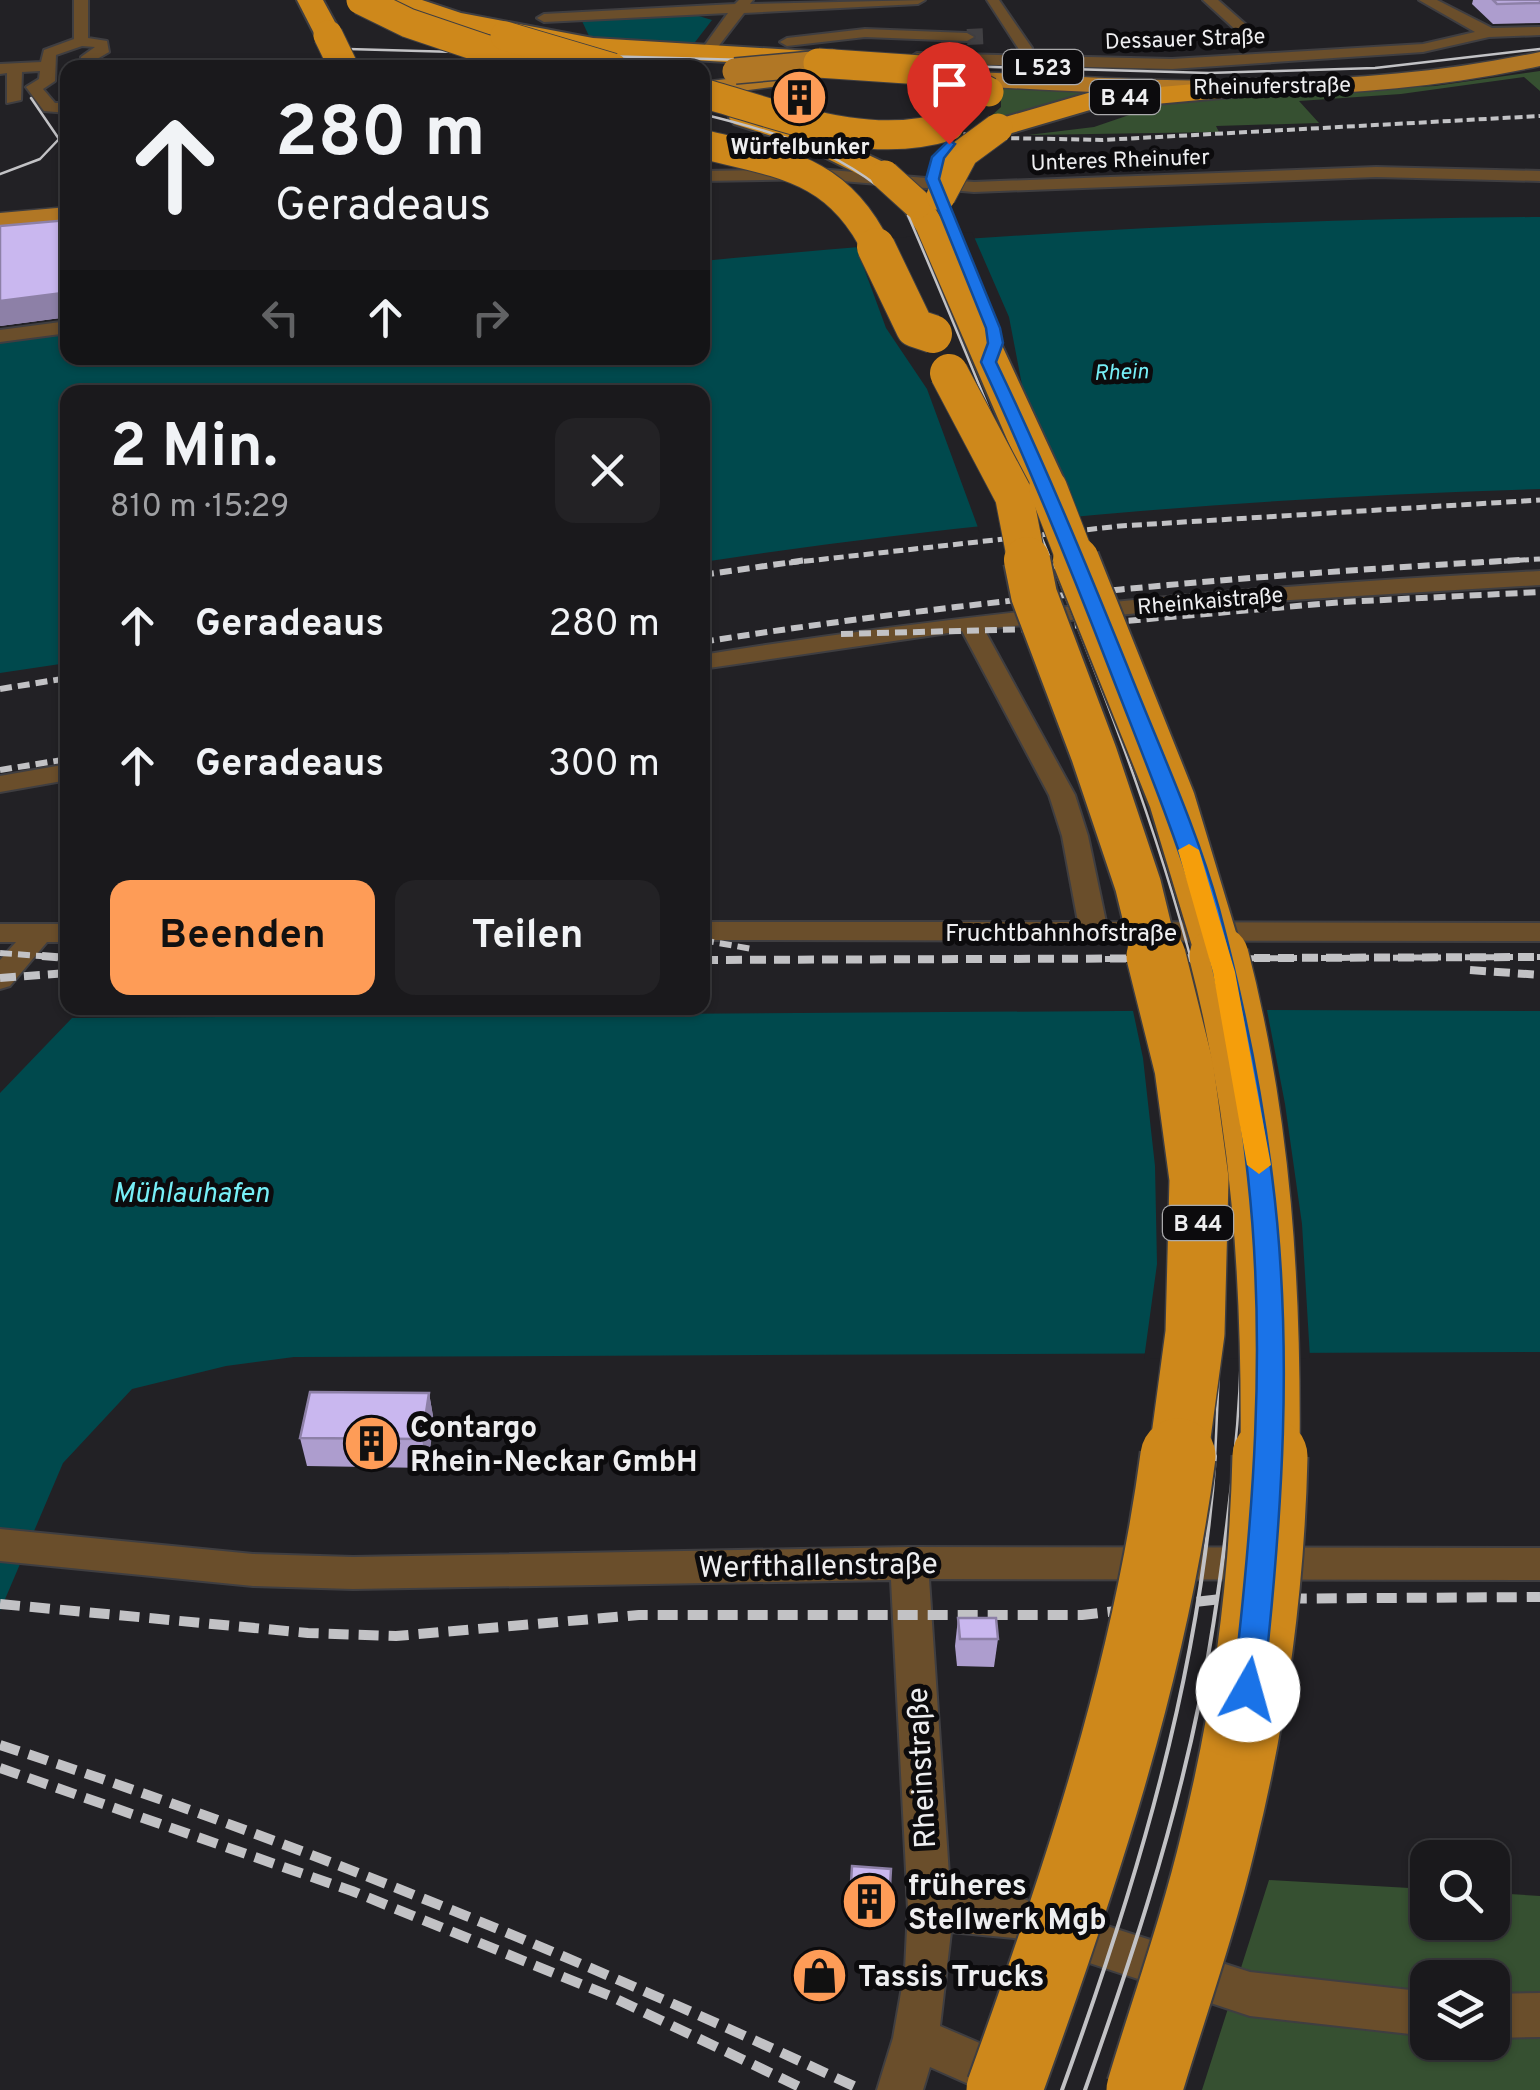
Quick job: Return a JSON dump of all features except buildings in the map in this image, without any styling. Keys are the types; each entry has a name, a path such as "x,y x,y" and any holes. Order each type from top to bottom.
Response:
{"highway":[{"path":"310,0 340,60"},
{"path":"333,0 409,36 474,60"},
{"path":"361,0 424,29 517,60"},
{"path":"396,0 587,60"},
{"path":"456,20 682,60"},
{"path":"322,60 328,35"},
{"path":"720,66 826,63 942,72 975,82 989,92 992,106 938,157 933,179 993,328 995,343 989,363"},
{"name":"B 44","path":"710,93 869,134 924,134 1088,102 1255,88"},
{"name":"B 44","path":"710,110 812,139 872,166 917,204 933,231 1048,488 1181,827 1224,972 1246,1078 1261,1180 1270,1336 1267,1528 1248,1690 1226,1806 1202,1905 1144,2090"},
{"name":"B 44","path":"710,127 780,144 820,160 858,184 880,205 892,228 948,373 1014,496 1034,595 1138,884 1184,1068 1199,1179 1195,1334 1169,1527 1132,1694 1078,1885 1004,2090"},
{"path":"710,146 793,167 837,192 861,216 915,328 934,334"}],"main road":[{"name":"Rheinuferstraße","path":"826,63 1151,69 1353,63 1528,47"},
{"name":"Rheinuferstraße","path":"710,90 795,77 856,75 1255,88 1426,79 1528,47"},
{"path":"10,226 60,217"},
{"path":"10,226 60,225"}],"street":[{"path":"81,0 81,41"},
{"path":"544,18 742,4 918,0"},
{"path":"1210,0 1255,45"},
{"path":"1427,0 1441,0"},
{"path":"1427,0 1528,47"},
{"path":"994,1 1021,46"},
{"path":"720,66 742,4"},
{"path":"786,42 865,33 968,37"},
{"path":"60,108 50,108 34,87 47,81 49,53 81,41 102,44 102,52 89,60"},
{"name":"Dessauer Straße","path":"720,66 1021,46 1172,64 1255,45 1528,47"},
{"path":"38,92 13,98 7,69 48,66"},
{"name":"Unteres Rheinufer","path":"710,176 818,174 974,187 1376,172 1540,176"},
{"path":"10,226 60,233"},
{"path":"0,336 60,329"},
{"name":"Rheinkaistraße","path":"710,661 970,624 1336,589 1540,578"},
{"path":"970,624 1062,795 1075,836 1094,933"},
{"path":"0,784 60,773"},
{"name":"Fruchtbahnhofstraße","path":"710,931 1540,932"},
{"path":"0,933 53,933"},
{"path":"0,978 53,933"},
{"name":"Werfthallenstraße","path":"0,1545 253,1570 353,1573 909,1563 1540,1564"},
{"name":"Rheinstraße","path":"900,2090 916,2038 927,1970 930,1909 909,1563"},
{"path":"930,1909 1014,1917 1250,1994 1410,2012"},
{"path":"1510,2016 1540,2015"},
{"path":"916,2038 952,2051 1030,2090"}],"green space":[{"path":"1540,71 1540,91 1524,77 1401,94 1299,101 1319,123 1216,126 1219,132 1028,135 1094,127 1176,99 1435,86"},
{"path":"986,83 1139,88 987,120 1001,107 1001,100"},
{"path":"1269,1880 1410,1888 1410,1940 1510,1940 1510,1894 1540,1896 1540,2090 1202,2090"}],"water":[{"path":"692,14 712,20 692,46 595,49 582,21"},
{"name":"Rhein","path":"1540,217 1540,489 1120,513 911,534 710,561 710,385 60,385 60,664 0,673 0,340 60,332 60,365 710,365 710,260 912,243 1330,221"},
{"name":"Mühlauhafen","path":"1540,1011 1540,1352 294,1357 226,1366 132,1389 63,1463 0,1611 0,1093 72,1018"}],"pier":[{"path":"972,232 1009,317 1022,385 1082,524 980,533 927,389 886,328 854,241"},
{"path":"1266,1005 1302,1224 1310,1358 1144,1359 1157,1264 1155,1166 1143,1058 1132,1006"}],"tunnel":[{"path":"967,37 988,36"}],"tram line":[{"path":"348,49 1209,73 1375,68 1540,49"},
{"path":"0,174 40,159 59,139 31,98"},
{"path":"710,116 786,138 838,160 885,192 907,213 1096,673 1172,891 1201,1000 1223,1110 1237,1223 1241,1339 1234,1459"},
{"path":"1215,1459 1224,1255"},
{"path":"1062,2090 1115,1936 1161,1779 1195,1619 1215,1456"},
{"path":"1085,2090 1149,1899 1188,1753 1215,1612 1235,1456"}],"railway":[{"path":"820,121 1004,138 1103,140 1540,116"},
{"path":"789,563 1120,526 1540,500"},
{"path":"1474,563 1540,559"},
{"path":"710,574 807,560"},
{"path":"710,641 1110,590 1520,560"},
{"path":"841,634 1034,629 1343,602 1540,592"},
{"path":"0,689 60,679"},
{"path":"0,770 60,760"},
{"path":"710,941 752,949"},
{"path":"0,953 60,957"},
{"path":"42,956 60,957"},
{"path":"710,960 1540,957 1105,959"},
{"path":"1470,970 1540,975"},
{"path":"0,978 60,974"},
{"path":"0,1604 308,1633 396,1636 639,1615 1082,1615 1221,1599 1540,1597"},
{"path":"0,1745 220,1821 437,1904 862,2090"},
{"path":"0,1768 352,1891 610,1996 806,2090"}],"slow traffic":[{"path":"1189,850 1224,972 1259,1165"}],"place":[{"name":"Würfelbunker","path":"800,98"},
{"name":"Contargo Rhein-Neckar GmbH","path":"371,1444"},
{"name":"früheres Stellwerk Mgb","path":"869,1902"},
{"name":"Tassis Trucks","path":"819,1976"}],"route":[{"path":"949,144 938,157 933,179 993,328 995,343 988,362 1031,447 1181,827 1208,907 1246,1078 1261,1180 1270,1336 1267,1528 1248,1690"}]}
